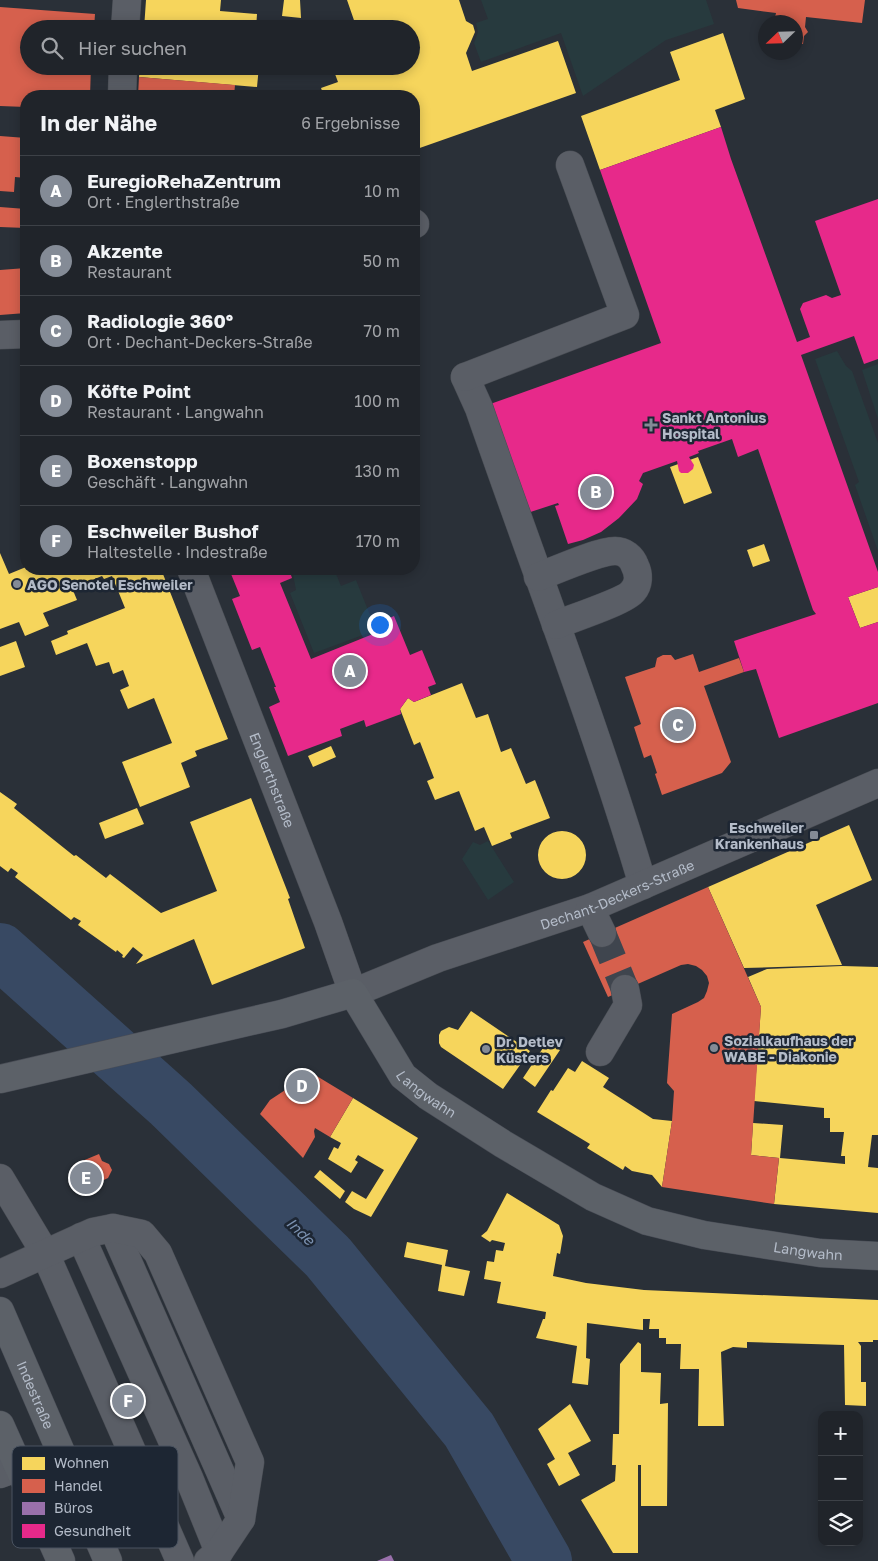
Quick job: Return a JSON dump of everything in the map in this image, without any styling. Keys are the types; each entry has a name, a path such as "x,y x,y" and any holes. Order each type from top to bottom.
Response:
{"main road":[{"path":"0,1079 282,1014 353,993"},
{"name":"Langwahn","path":"353,993 403,1076 428,1096 593,1198 647,1221 704,1235 820,1252 878,1256"},
{"name":"Indestraße","path":"0,1311 58,1446"},
{"path":"0,1425 10,1471"},
{"path":"54,1548 61,1561"},
{"name":"Indestraße","path":"102,1548 108,1561"}],"street":[{"path":"125,20 126,0"},
{"path":"122,90 123,75"},
{"path":"570,165 625,315 462,390 478,408 517,544 538,577 556,625 616,797 643,885"},
{"path":"0,335 20,334"},
{"path":"538,577 610,551 617,551 629,556 636,567 638,580 633,592 622,599 556,625"},
{"name":"Englerthstraße","path":"193,575 328,922 353,993"},
{"name":"Dechant-Deckers-Straße","path":"353,993 438,958 590,908 878,783"},
{"path":"590,908 602,933"},
{"path":"600,1052 628,1005 625,989"},
{"path":"0,1178 45,1254 129,1446"},
{"path":"0,1274 93,1232 113,1228 241,1519 213,1556"},
{"path":"81,1237 175,1446"},
{"path":"178,1453 189,1478 213,1556"},
{"path":"174,1548 180,1561"}],"green space":[{"path":"481,0 706,0 714,24 666,40 583,96 561,33 481,62 474,43 478,32 476,23 488,19"},
{"path":"837,351 846,366 852,371 878,443 878,551 855,485 859,482 815,359"},
{"path":"878,364 878,419 862,370"},
{"path":"293,575 336,575 341,586 356,580 374,625 371,632 314,653 290,593 296,590"},
{"path":"488,841 514,882 488,900 462,859 473,842 480,845"}],"building: Wohnen":[{"path":"146,0 221,0 220,11 257,14 257,20 145,20"},
{"path":"284,0 300,0 301,18 282,16"},
{"path":"347,0 459,0 466,21 473,25 475,32 466,53 472,71 558,41 576,93 420,148 420,90 322,90 321,88 338,82 335,75 420,75 420,20 354,20"},
{"path":"723,33 745,99 715,110 721,127 600,170 581,116 680,80 670,52"},
{"path":"139,75 258,75 257,87 139,77"},
{"path":"698,457 712,493 684,504 670,467"},
{"path":"764,544 770,561 753,567 747,550"},
{"path":"0,553 9,574 20,569 20,575 163,575 228,739 195,751 197,756 181,763 190,787 140,807 122,762 172,743 154,698 128,709 120,690 129,686 123,670 113,674 109,662 96,666 87,643 56,655 51,641 68,634 67,631 125,608 112,576 104,579 102,576 72,588 77,600 43,613 49,626 25,636 19,622 0,629"},
{"path":"878,587 878,622 860,628 848,597"},
{"path":"16,641 25,667 0,676 0,647"},
{"path":"462,683 476,718 488,714 501,752 511,748 526,784 535,780 550,818 510,833 512,838 492,846 484,827 475,831 459,791 435,800 427,781 434,778 420,742 414,745 400,709 408,698 414,702"},
{"path":"331,746 336,757 313,767 308,756"},
{"path":"0,792 17,804 14,808 74,856 76,855 106,878 110,874 161,913 217,891 190,822 251,798 290,898 288,899 305,948 212,985 194,939 136,964 143,955 133,947 124,958 122,957 123,955 117,950 116,952 78,925 81,921 74,917 71,920 15,877 18,873 11,868 8,872 0,866"},
{"path":"137,808 144,824 105,839 99,823"},
{"path":"849,825 872,880 816,905 842,965 744,968 708,887"},
{"path":"562,831 571,833 579,838 584,846 586,855 584,864 579,872 571,877 562,879 553,877 545,872 540,864 538,855 540,846 545,838 553,833"},
{"path":"842,966 878,967 878,1135 872,1135 868,1167 878,1168 878,1213 774,1204 779,1158 751,1155 753,1123 783,1125 780,1158 845,1164 845,1156 841,1156 844,1132 830,1132 830,1118 824,1118 824,1108 754,1101 761,1007 748,977 767,969"},
{"name":"Dr. Detlev Küsters","path":"471,1011 530,1051 503,1089 441,1047 439,1043 441,1031 449,1027 458,1030"},
{"path":"547,1042 560,1050 535,1087 523,1078"},
{"path":"582,1061 609,1078 603,1087 653,1119 672,1121 662,1187 652,1175 632,1171 625,1166 623,1170 587,1148 590,1144 537,1112 568,1068 575,1072"},
{"path":"353,1098 418,1138 371,1217 354,1209 345,1202 352,1191 366,1199 384,1170 358,1155 355,1160 358,1162 351,1173 328,1159 334,1147 338,1149 341,1143 330,1137"},
{"path":"320,1170 345,1191 340,1199 314,1177"},
{"path":"507,1193 559,1225 563,1236 560,1254 557,1253 553,1276 586,1283 644,1290 878,1300 878,1340 858,1342 861,1346 861,1382 866,1382 866,1406 845,1405 844,1345 747,1342 747,1348 733,1347 721,1352 724,1426 698,1426 699,1369 680,1369 681,1344 666,1344 666,1338 659,1338 659,1329 649,1329 650,1319 643,1319 643,1330 587,1323 586,1358 590,1359 588,1385 572,1383 577,1346 536,1338 543,1319 545,1319 546,1312 497,1303 501,1282 484,1279 487,1261 494,1262 496,1250 503,1251 505,1243 492,1240 490,1242 481,1236 487,1231"},
{"path":"407,1242 448,1250 445,1266 470,1271 464,1296 438,1291 442,1265 404,1257"},
{"path":"638,1342 641,1344 641,1372 661,1373 660,1404 668,1403 667,1506 641,1506 641,1465 638,1465 638,1553 613,1553 581,1500 615,1481 616,1465 612,1465 613,1434 619,1434 620,1364"},
{"path":"570,1404 591,1441 568,1453 580,1475 559,1486 547,1464 555,1459 538,1429"}],"building: Handel":[{"path":"736,0 865,0 862,23 806,17 805,27 808,32 804,36 803,44 803,15 776,15 776,13 738,8"},
{"path":"0,7 95,14 95,20 20,20 20,75 91,75 90,90 20,90 20,107 0,106"},
{"path":"139,77 235,85 235,90 138,90"},
{"path":"0,136 20,138 20,177 15,177 14,192 0,191"},
{"path":"0,207 20,209 20,228 0,227"},
{"path":"20,268 20,313 0,315 0,270"},
{"path":"693,654 699,672 739,658 744,672 704,686 731,762 722,773 662,795 651,755 644,758 634,727 641,724 625,677 655,667 657,658 663,655 671,655 675,660"},
{"name":"Sozialkaufhaus der WABE - Diakonie","path":"708,887 761,1007 751,1155 779,1158 774,1204 662,1187 672,1121 674,1091 667,1083 672,1014 704,998 709,983 707,976 696,966 681,965 608,997 583,942"},
{"path":"315,1075 353,1098 330,1137 315,1128 315,1137 303,1158 260,1114 270,1100 305,1077"},
{"path":"99,1154 102,1161 109,1164 112,1170 108,1178 87,1188 78,1185 75,1178 78,1171 75,1164"}],"building: Büros":[{"path":"391,1555 394,1561 377,1561"}],"building: Gesundheit":[{"name":"Sankt Antonius Hospital","path":"721,127 797,342 810,337 800,309 803,303 826,295 832,298 841,295 815,221 878,199 878,359 864,364 854,336 801,355 878,572 878,587 848,597 860,628 878,622 878,703 779,738 756,669 744,672 734,641 816,614 813,610 758,449 738,457 732,439 698,451 699,453 689,457 694,465 693,469 688,473 681,473 679,471 677,461 643,473 639,481 643,484 637,499 619,518 601,532 568,544 555,506 559,505 558,503 509,519 479,408 661,343 600,170"},
{"path":"231,575 291,575 292,578 280,583 311,659 378,632 381,622 394,616 410,655 422,650 436,684 428,687 431,695 414,702 408,698 400,709 401,714 366,727 364,720 340,729 342,736 288,756 269,707 280,702 274,687 276,687 260,647 252,650 232,599 240,596"}],"waterway":[{"name":"Inde","path":"0,951 171,1104 328,1257 469,1430 544,1561"}],"tunnel":[{"path":"602,933 625,989"}],"place":[{"name":"Sankt Antonius Hospital","path":"651,425"},
{"name":"Akzente","path":"596,492"},
{"name":"AGO Senotel Eschweiler","path":"17,584"},
{"name":"EuregioRehaZentrum","path":"350,671"},
{"name":"Radiologie 360°","path":"678,725"},
{"name":"Eschweiler Krankenhaus","path":"814,835"},
{"name":"Sozialkaufhaus der WABE - Diakonie","path":"714,1048"},
{"name":"Dr. Detlev Küsters","path":"486,1049"},
{"name":"Köfte Point","path":"302,1086"},
{"name":"Boxenstopp","path":"86,1178"},
{"name":"Eschweiler Bushof","path":"128,1401"}]}
